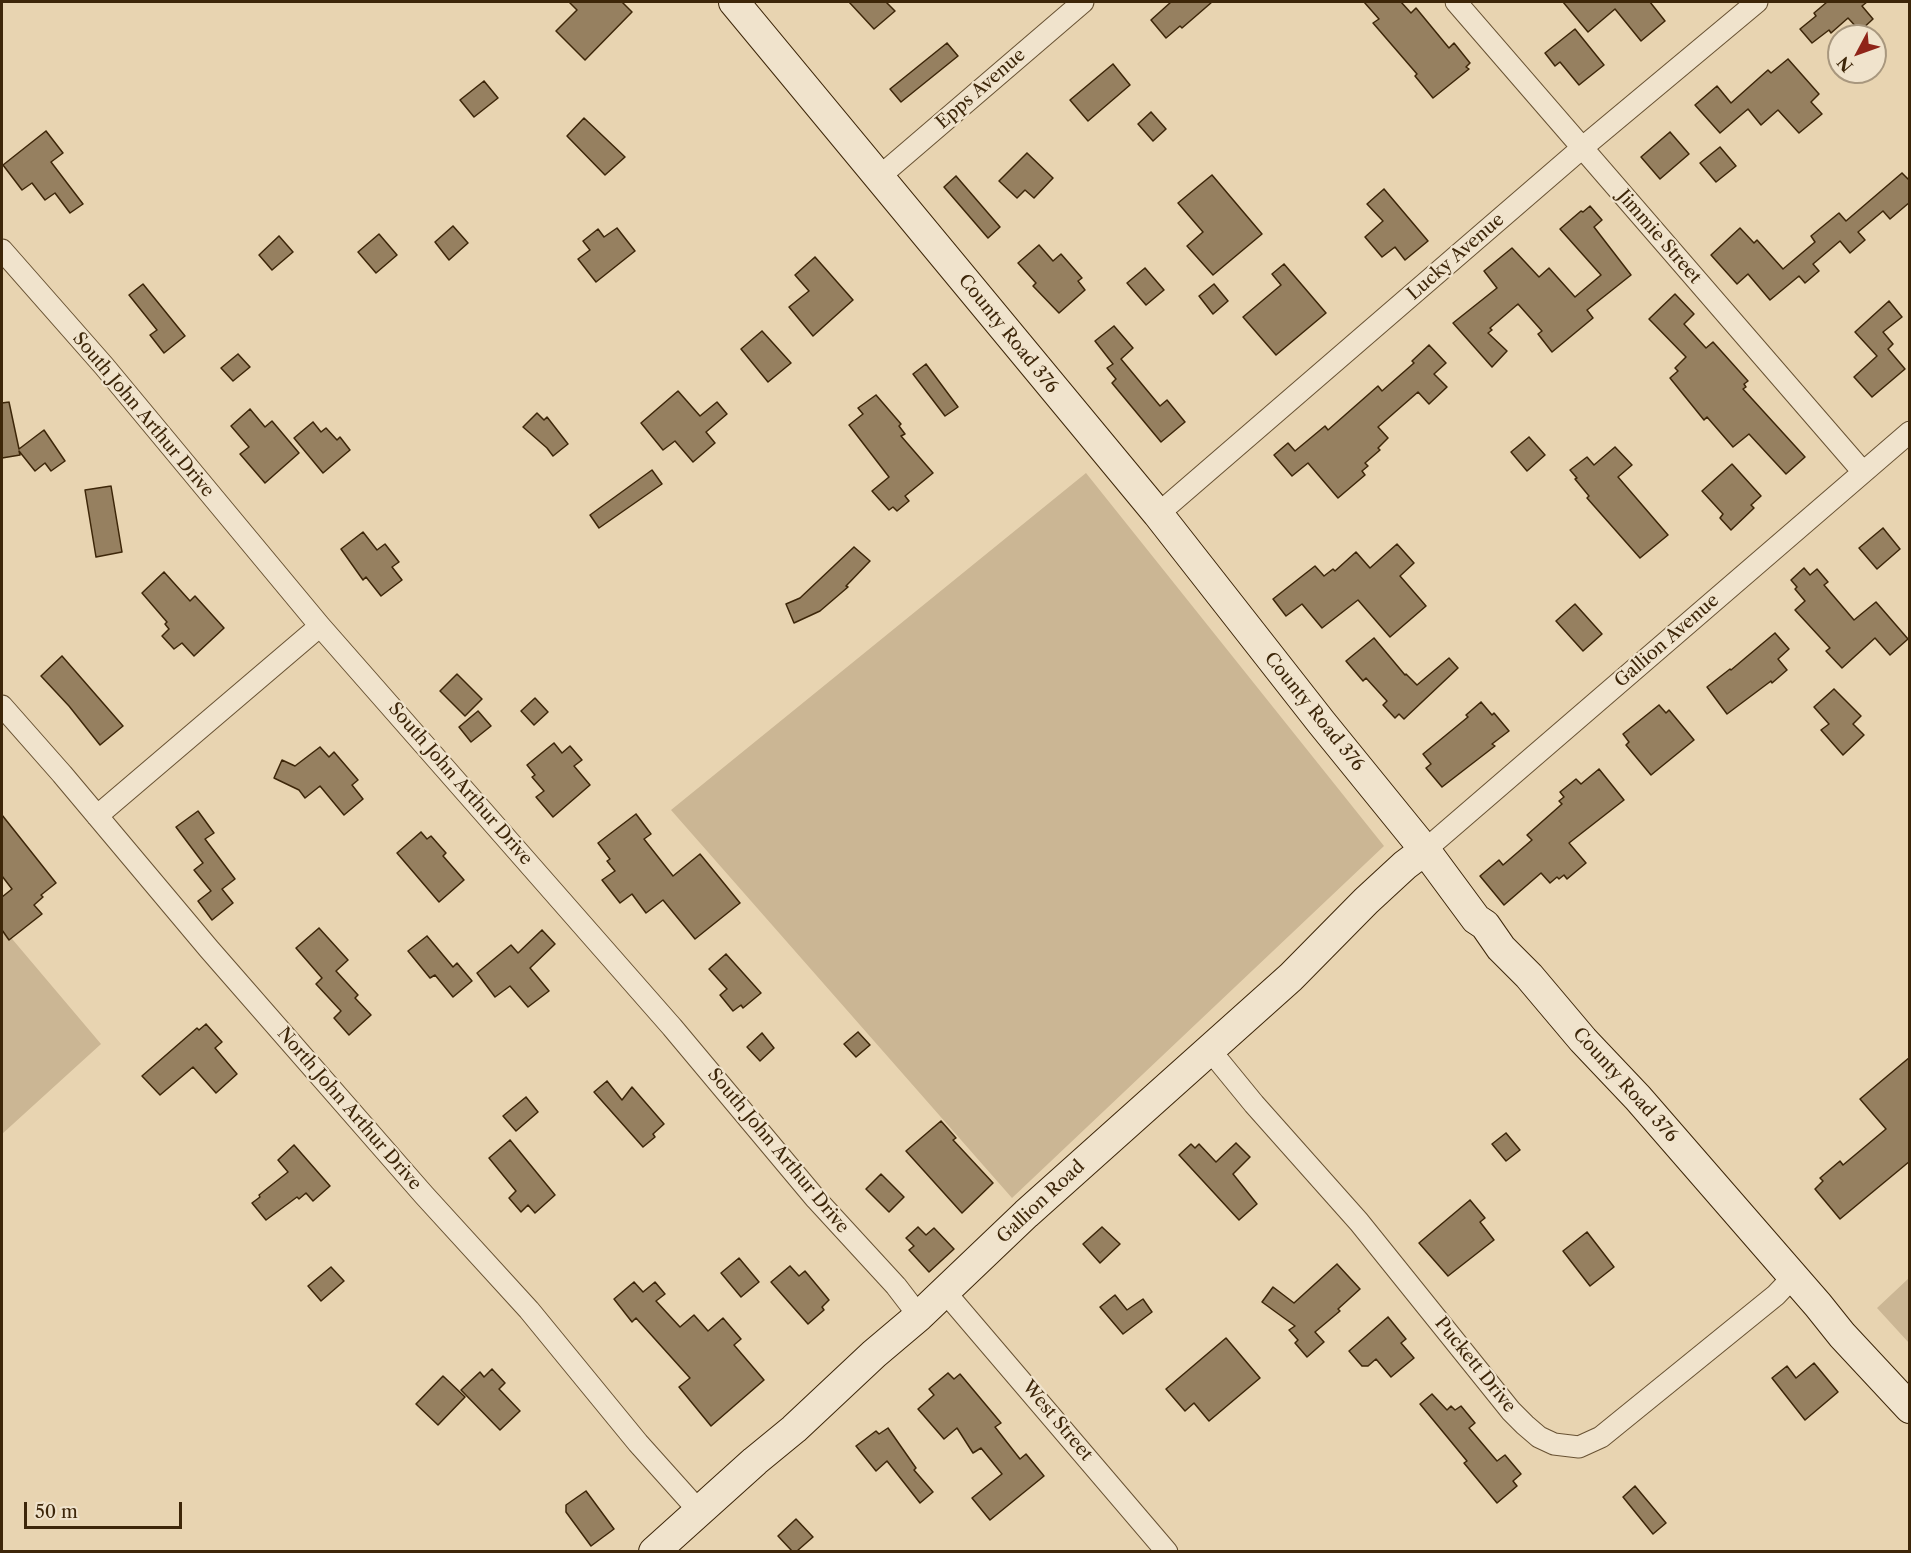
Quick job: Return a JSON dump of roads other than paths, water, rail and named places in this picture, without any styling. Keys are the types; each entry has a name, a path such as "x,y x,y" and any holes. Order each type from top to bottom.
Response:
{"street":[{"name":"County Road 376","path":"734,2 1158,514 1425,850 1476,919 1485,925 1501,948 1638,1098 1842,1335 1910,1408"},
{"name":"Epps Avenue","path":"879,177 1083,2"},
{"name":"Jimmie Street","path":"1456,2 1863,472"},
{"name":"Lucky Avenue","path":"1158,514 1582,148 1757,2"},
{"name":"South John Arthur Drive","path":"2,250 104,366 320,626 672,1027 816,1199 896,1286 919,1316"},
{"name":"Gallion Avenue","path":"1425,850 1910,432"},
{"path":"97,816 320,626"},
{"name":"North John Arthur Drive","path":"2,706 209,949 424,1195 529,1310 638,1443 699,1511"},
{"name":"Gallion Road","path":"654,1551 919,1316 1026,1214 1290,977 1374,894 1425,850"},
{"name":"Puckett Drive","path":"1209,1049 1262,1113 1359,1222 1511,1410 1532,1431 1554,1444 1579,1447 1601,1437 1776,1295 1793,1277"},
{"name":"West Street","path":"945,1292 1167,1551"}]}
